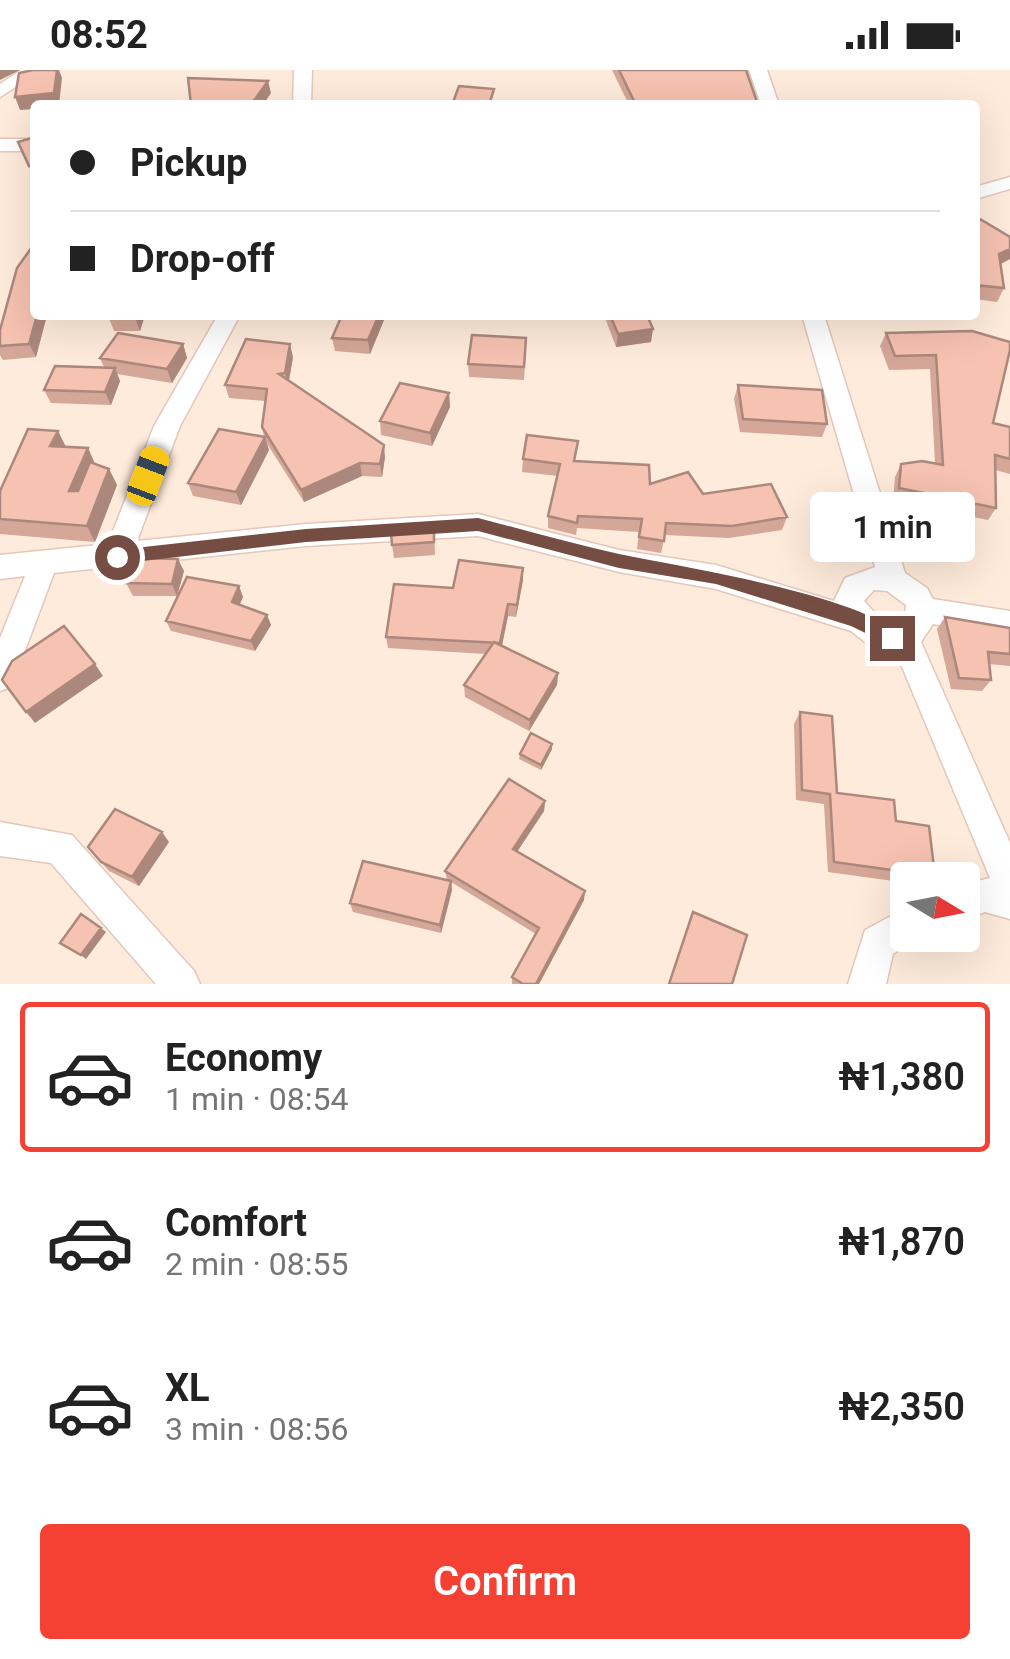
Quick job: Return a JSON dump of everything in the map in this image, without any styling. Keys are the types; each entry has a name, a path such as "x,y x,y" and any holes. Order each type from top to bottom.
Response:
{"street":[{"path":"0,92 33,70"},
{"path":"302,100 303,70"},
{"path":"758,70 768,100"},
{"path":"0,145 30,145"},
{"path":"980,191 1010,183"},
{"path":"117,557 167,426 226,320"},
{"path":"815,320 894,580"},
{"path":"0,567 306,535 478,525 619,561 716,577 856,620 878,635 914,623 1010,624"},
{"path":"0,677 44,564"},
{"path":"856,620 849,602 855,586 872,578 894,580 918,597 914,623 1010,884"},
{"path":"0,838 60,847 181,984"},
{"path":"980,896 1010,900"},
{"path":"867,984 878,944 890,936"}],"building":[{"path":"57,70 54,93 15,97 19,73"},
{"path":"619,70 746,70 756,100 634,100"},
{"path":"188,78 268,81 255,100 190,100"},
{"path":"459,86 494,89 491,100 454,100"},
{"path":"30,138 30,166 29,166 18,142"},
{"path":"980,219 1010,237 1010,249 999,254 1004,288 980,286"},
{"path":"30,250 30,320 36,320 29,344 0,346 0,330 17,268"},
{"path":"340,320 377,320 368,340 332,338"},
{"path":"612,320 649,320 653,329 618,334"},
{"path":"972,331 1010,342 993,423 1010,427 1010,459 995,455 996,508 899,488 901,464 922,461 943,465 936,355 895,356 886,333"},
{"path":"118,333 183,344 167,369 100,358"},
{"path":"472,335 526,338 524,367 468,364"},
{"path":"246,339 290,344 285,373 279,374 384,445 380,464 360,463 301,490 262,427 267,389 225,385"},
{"path":"55,366 115,368 105,392 44,390"},
{"path":"400,383 449,393 430,433 380,421"},
{"path":"738,385 822,390 827,424 743,419"},
{"path":"28,429 58,431 50,446 88,448 69,491 78,491 90,462 109,469 87,526 0,519 0,491"},
{"path":"219,429 265,437 236,492 188,483"},
{"path":"527,435 578,441 574,461 649,465 650,484 688,472 703,494 771,484 787,517 732,526 666,523 664,541 639,537 642,519 578,516 577,523 548,516 560,464 523,459"},
{"path":"434,529 434,542 392,545 391,532"},
{"path":"134,558 178,559 172,584 126,583"},
{"path":"459,560 523,568 517,605 508,604 500,643 386,637 394,584 453,588"},
{"path":"187,577 239,586 232,602 267,615 251,641 166,621"},
{"path":"945,617 1010,628 1010,654 988,652 991,680 959,678"},
{"path":"64,626 95,664 26,712 2,680 12,661"},
{"path":"494,642 558,673 530,720 464,685"},
{"path":"800,712 832,716 837,793 894,800 896,821 929,826 933,862 890,862 890,870 834,862 830,794 802,790"},
{"path":"531,733 552,744 541,765 520,754"},
{"path":"509,779 545,801 513,849 585,891 536,984 523,984 512,977 539,928 445,871"},
{"path":"115,809 162,832 132,877 101,862 88,847"},
{"path":"363,861 451,881 440,925 350,903"},
{"path":"693,912 747,935 732,984 669,984"},
{"path":"81,914 101,928 81,955 60,943"}],"route":[{"path":"117,557 306,535 478,525 619,561 716,577 856,620 866,629 892,638"}]}
